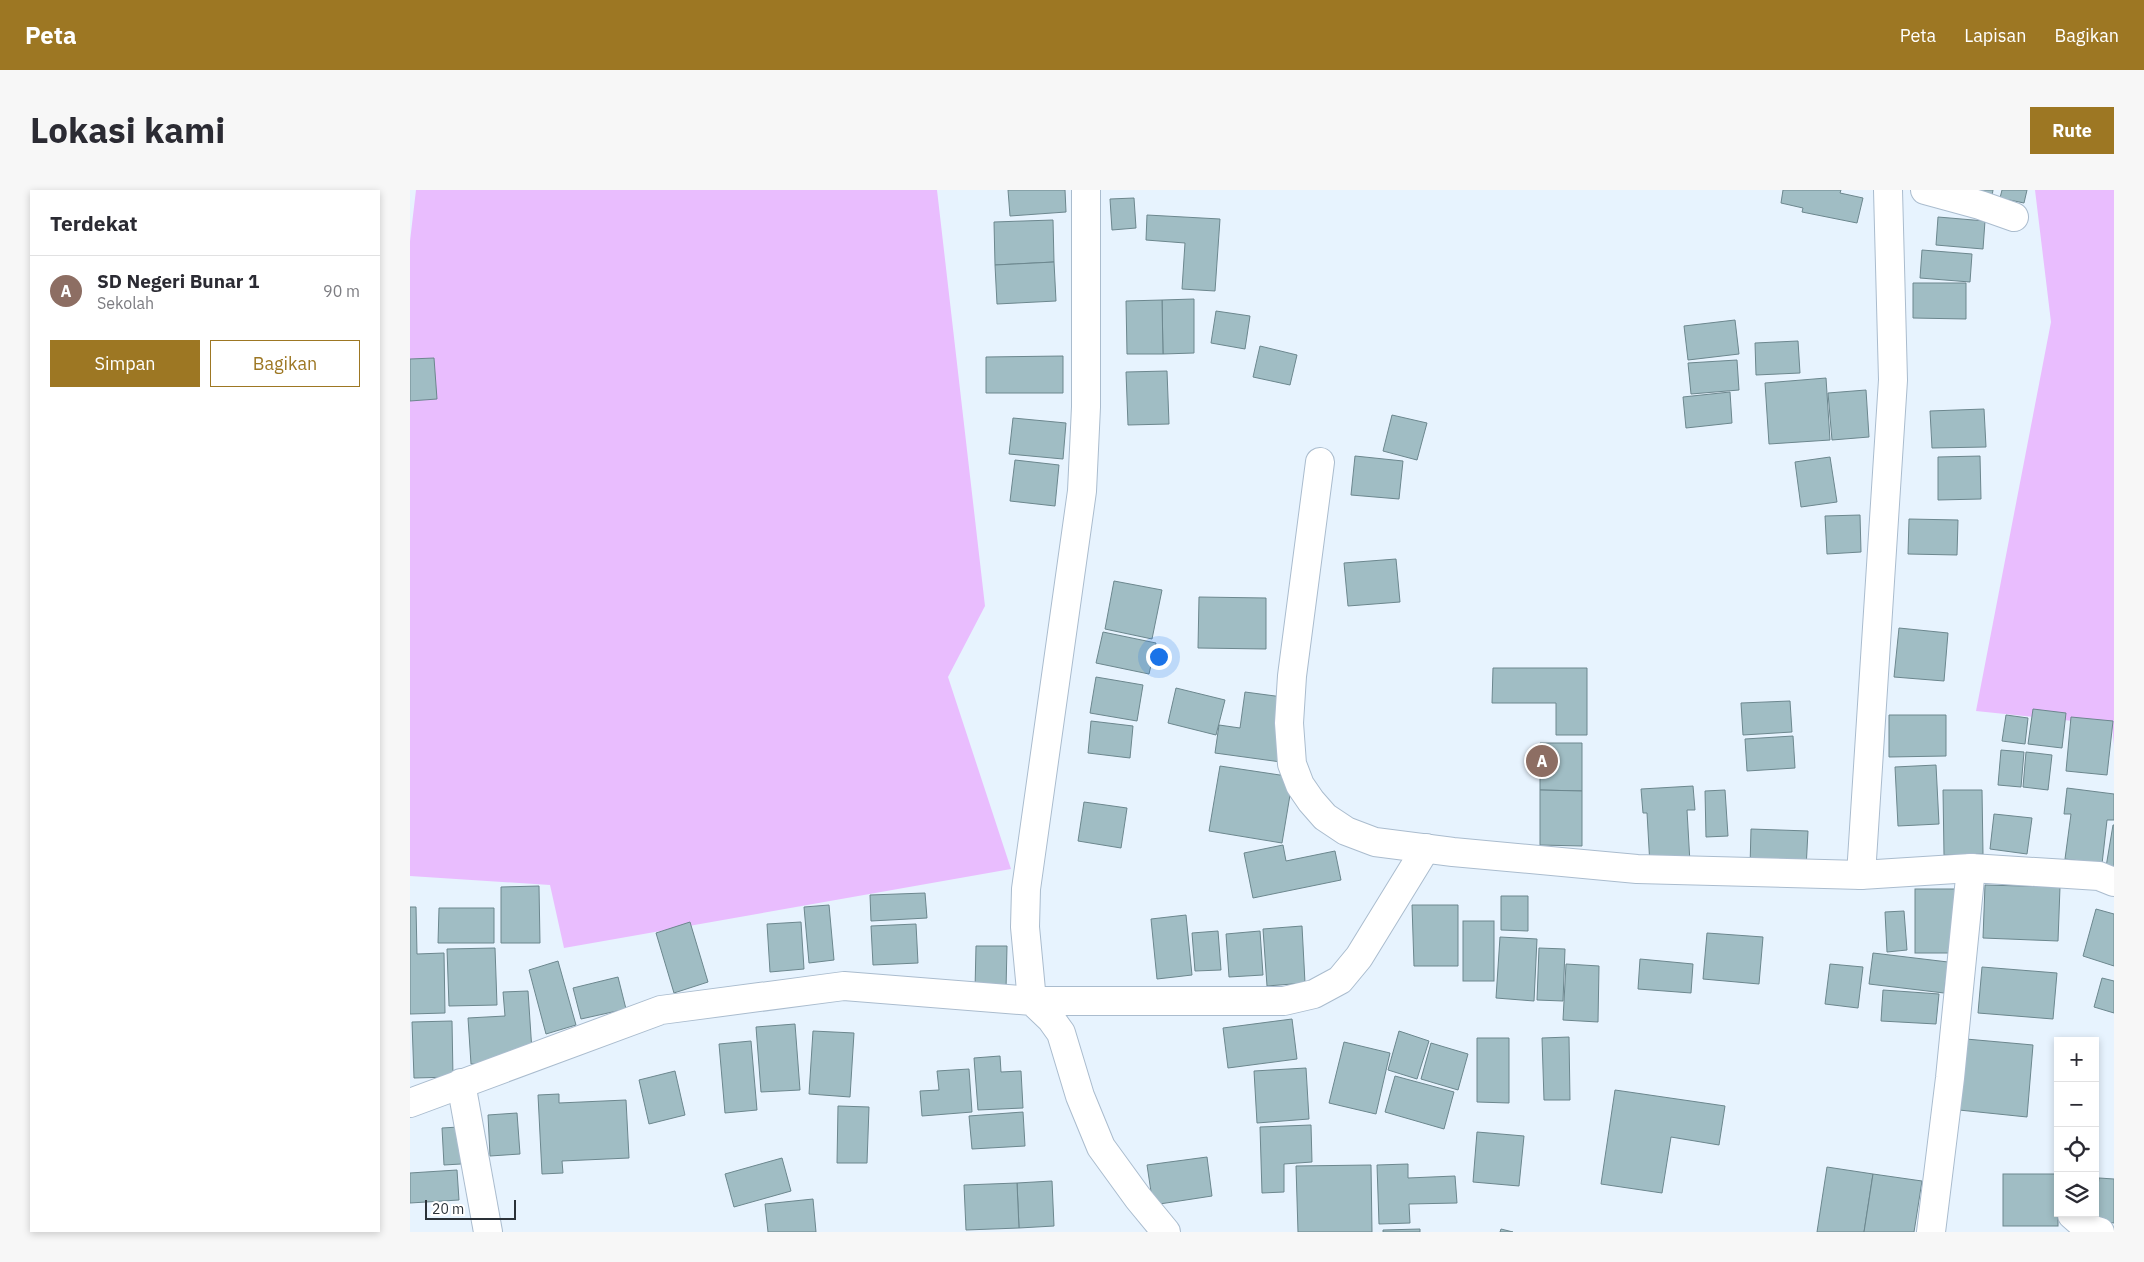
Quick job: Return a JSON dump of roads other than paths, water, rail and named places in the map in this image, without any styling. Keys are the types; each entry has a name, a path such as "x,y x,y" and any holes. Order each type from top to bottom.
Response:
{"street":[{"path":"1086,190 1086,407 1082,490 1026,888 1025,927 1032,1001 1051,1019 1061,1033 1080,1096 1101,1147 1138,1198 1166,1232"},
{"path":"1860,875 1893,380 1888,190"},
{"path":"1925,190 1980,205 2014,217"},
{"path":"1320,462 1292,676 1289,724 1292,764 1300,785 1325,817 1346,831 1375,842 1637,869 1860,875 1971,868 2099,876 2114,882"},
{"path":"410,1103 661,1010 844,986 1032,1001 1284,1001 1314,994 1340,980 1359,957 1426,848"},
{"path":"1932,1232 1971,868"},
{"path":"461,1083 488,1232"},
{"path":"2074,1217 2087,1228 2100,1232"}],"place":[{"name":"SD Negeri Bunar 1","path":"1542,761"}]}
